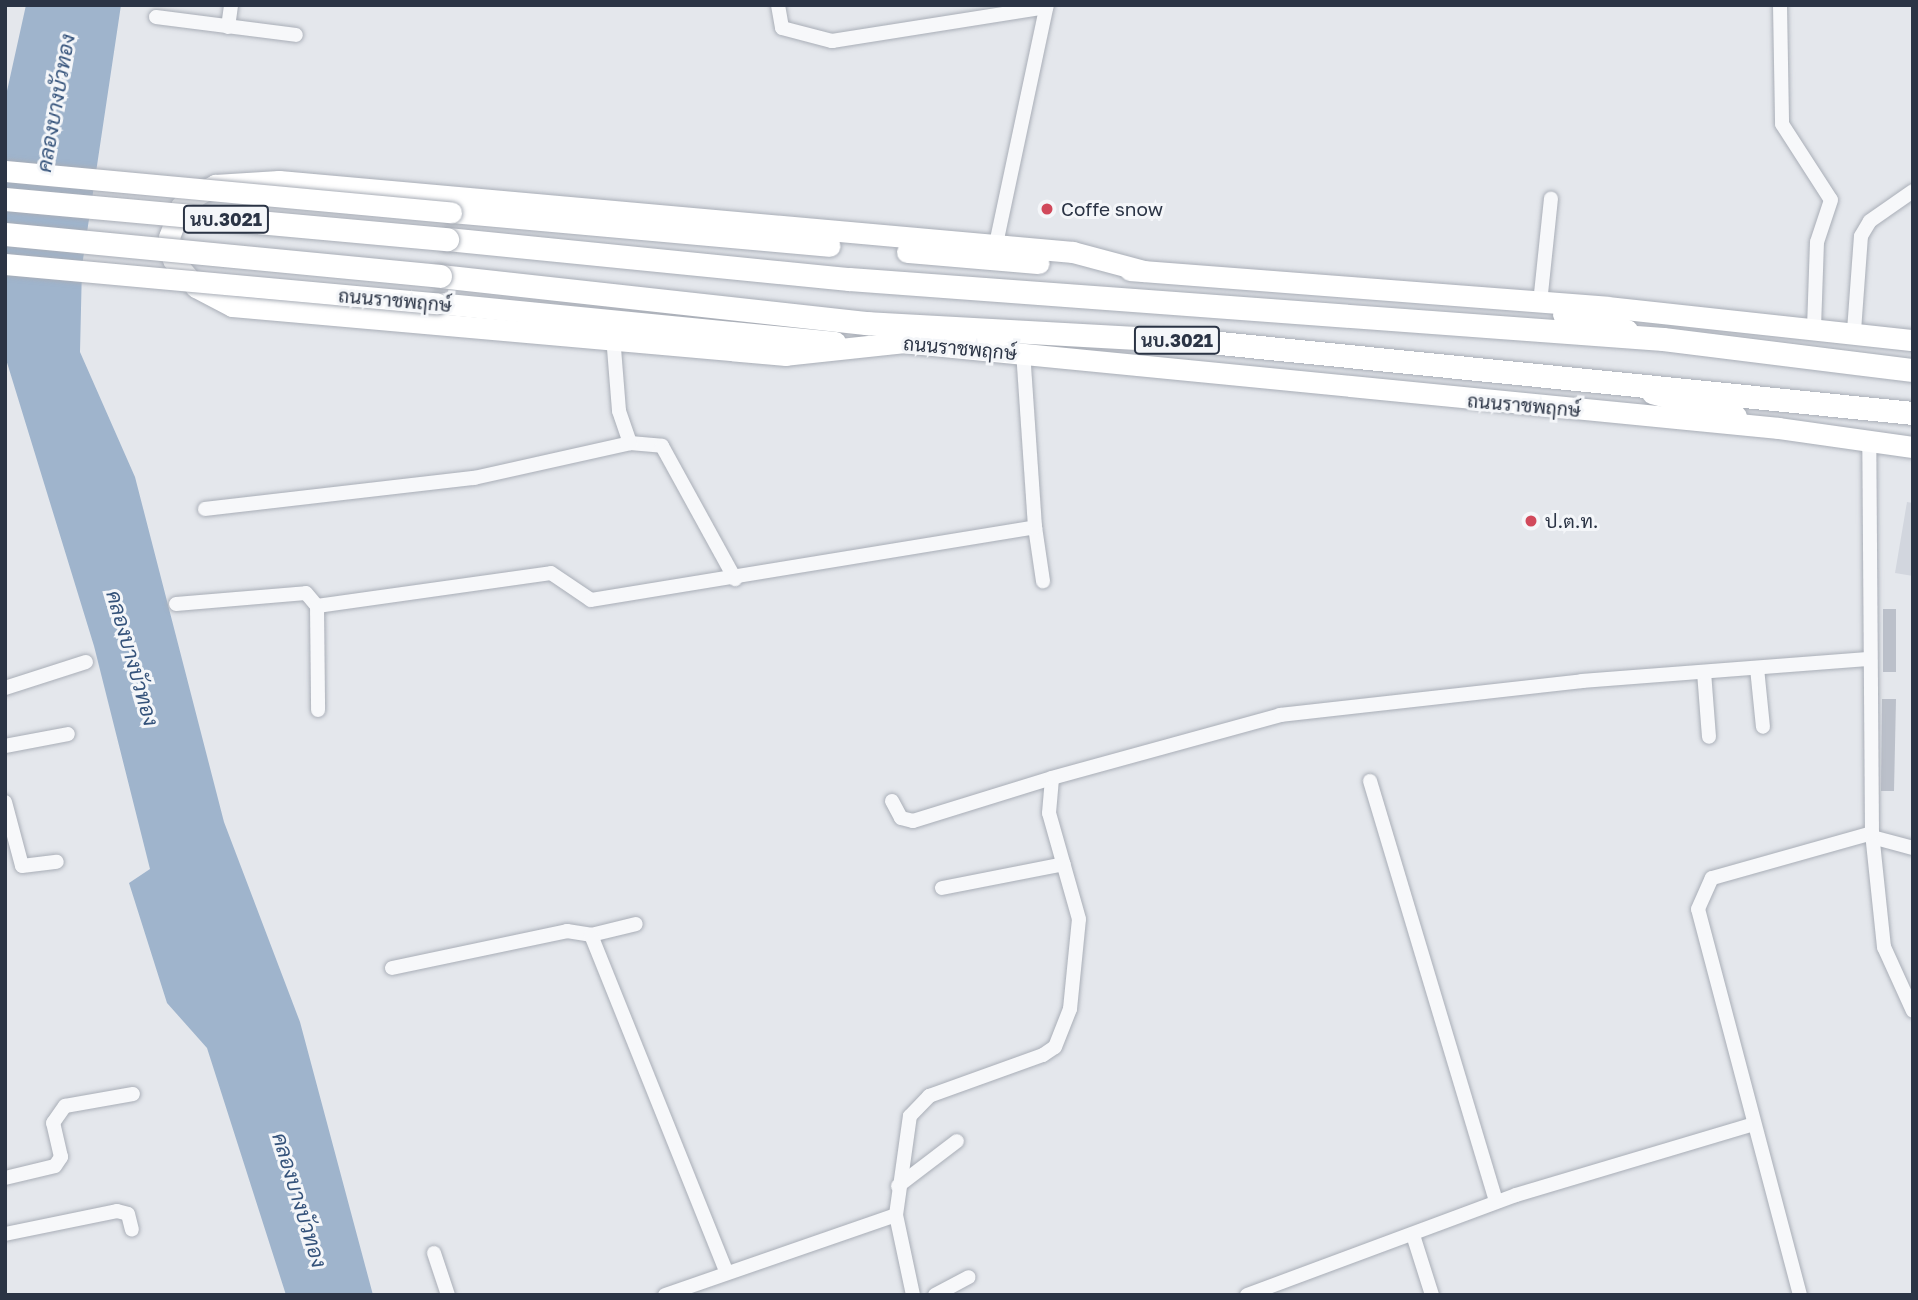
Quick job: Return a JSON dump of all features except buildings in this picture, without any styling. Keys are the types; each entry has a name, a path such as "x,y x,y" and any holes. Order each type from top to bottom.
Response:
{"main road":[{"name":"นบ.3021","path":"5,171 451,212 1814,327 1913,340"},
{"path":"914,341 786,355 612,336 232,306 196,287 173,260 173,222 181,206 215,185 279,181 1073,252 1144,271"},
{"name":"นบ.3021","path":"5,199 849,279 1663,339 1913,370"},
{"name":"ถนนราชพฤกษ์","path":"5,234 440,276 867,323 1210,342 1595,378 1913,413"},
{"name":"ถนนราชพฤกษ์","path":"5,264 437,303 823,342 914,341 1779,428 1913,447"},
{"path":"1514,302 1663,339"},
{"path":"1595,378 1779,428"}],"street":[{"path":"228,27 231,5"},
{"path":"778,5 782,28 832,41 991,11 1047,6 996,244"},
{"path":"1780,5 1782,124 1831,200 1817,242 1814,327"},
{"path":"156,17 178,12 228,27 296,35"},
{"path":"1854,331 1861,236 1870,221 1913,191"},
{"path":"1540,303 1550,199"},
{"path":"612,336 619,411 630,443"},
{"path":"1023,353 1035,527 1043,581"},
{"path":"1869,440 1867,659 1872,835 1884,947 1896,984 1913,1011"},
{"path":"205,509 474,478 630,443 662,446 735,579"},
{"path":"317,606 551,573 591,600 735,579 1035,527"},
{"path":"176,604 306,593 317,606 318,710"},
{"path":"892,801 901,818 913,821 1052,778 1280,715 1704,672 1867,659"},
{"path":"5,688 86,662"},
{"path":"1757,668 1763,727"},
{"path":"1704,672 1709,737"},
{"path":"5,746 68,734"},
{"path":"913,1295 895,1215 904,1131 916,1106 1043,1055 1063,1033 1080,941 1064,864 1049,813 1052,778"},
{"path":"1370,781 1496,1202"},
{"path":"5,802 22,866 57,862"},
{"path":"1800,1295 1698,909 1701,891 1728,872 1872,835 1913,848"},
{"path":"942,888 1064,864"},
{"path":"393,968 567,931 592,935 636,924"},
{"path":"592,935 725,1269"},
{"path":"1896,984 1913,983"},
{"path":"5,1178 55,1166 61,1157 53,1123 65,1106 133,1094"},
{"path":"1247,1295 1413,1236 1496,1202 1754,1124"},
{"path":"898,1186 957,1141"},
{"path":"5,1234 117,1211 128,1214 132,1230"},
{"path":"665,1295 725,1269 895,1215"},
{"path":"1413,1236 1432,1295"},
{"path":"434,1253 447,1295"},
{"path":"935,1295 969,1278"}],"shaded area":[{"path":"1907,502 1913,503 1913,576 1895,573"}],"water":[{"name":"คลองบางบัวทอง","path":"26,5 121,5 82,266 80,352 135,477 224,822 300,1022 373,1295 286,1295 207,1048 167,1003 129,883 150,869 94,646 5,356 5,100"}],"place":[{"name":"Coffe snow","path":"1047,209"},
{"name":"ป.ต.ท.","path":"1531,521"}]}
